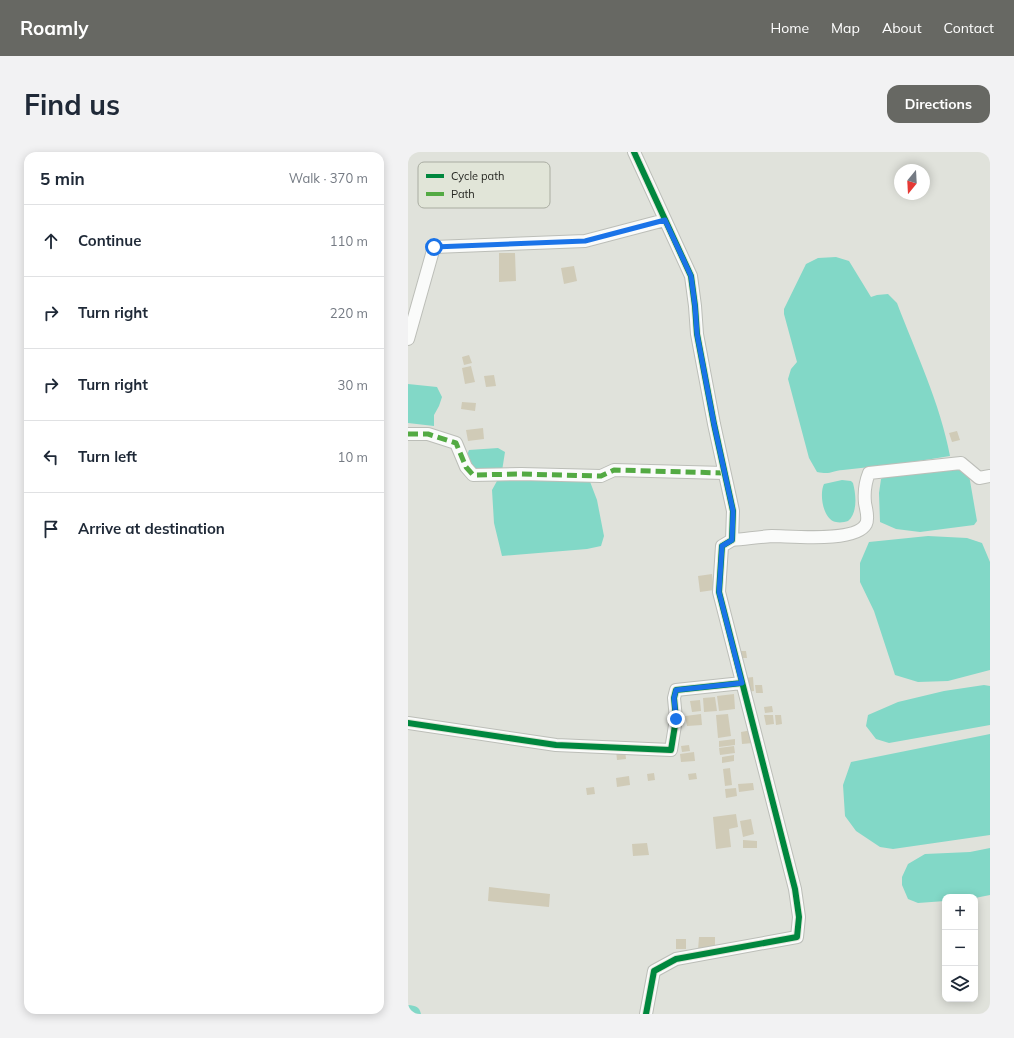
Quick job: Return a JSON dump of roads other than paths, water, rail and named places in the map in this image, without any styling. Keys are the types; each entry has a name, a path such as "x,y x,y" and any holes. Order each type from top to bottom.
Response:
{"street":[{"path":"634,152 691,276 697,334 724,473 733,511 732,540"},
{"path":"408,340 434,247 585,241 665,220"},
{"path":"408,434 428,434 456,443 466,467 473,475 601,476 614,470 724,473"},
{"path":"646,1014 654,971 676,959 797,937 799,917 794,889 719,592 722,546 732,540 772,536 838,537 859,531 866,524 867,513 865,489 869,473 961,463 979,478 990,476"},
{"path":"408,723 556,745 671,750 676,719 674,698 676,690 742,683"}],"water":[{"path":"836,257 849,261 871,297 888,294 897,303 934,397 946,436 950,456 839,470 828,473 817,472 809,458 788,379 791,369 797,362 784,309 806,264 818,258"},
{"path":"408,384 437,387 442,397 434,415 434,426 408,423"},
{"path":"498,448 505,452 502,471 478,470 472,468 467,455 469,450"},
{"path":"962,468 969,475 977,521 974,525 920,532 896,529 880,522 879,493 881,479 888,475"},
{"path":"589,479 597,500 604,536 601,546 587,549 502,556 494,523 492,490 497,481"},
{"path":"842,480 851,481 853,483 855,492 855,508 851,518 848,521 838,522 828,517 825,512 822,494 824,484"},
{"path":"928,536 967,538 982,543 990,562 990,670 948,681 918,682 895,675 874,611 860,582 860,563 869,542"},
{"path":"984,685 990,686 990,725 889,743 876,739 866,726 868,715 898,702 944,691"},
{"path":"990,734 990,835 893,849 880,847 856,831 845,816 843,785 851,762"},
{"path":"990,848 990,895 978,897 978,894 942,894 942,901 918,903 908,899 902,885 902,877 908,864 925,854 970,852"},
{"path":"408,1005 417,1007 421,1014 408,1014"}]}
